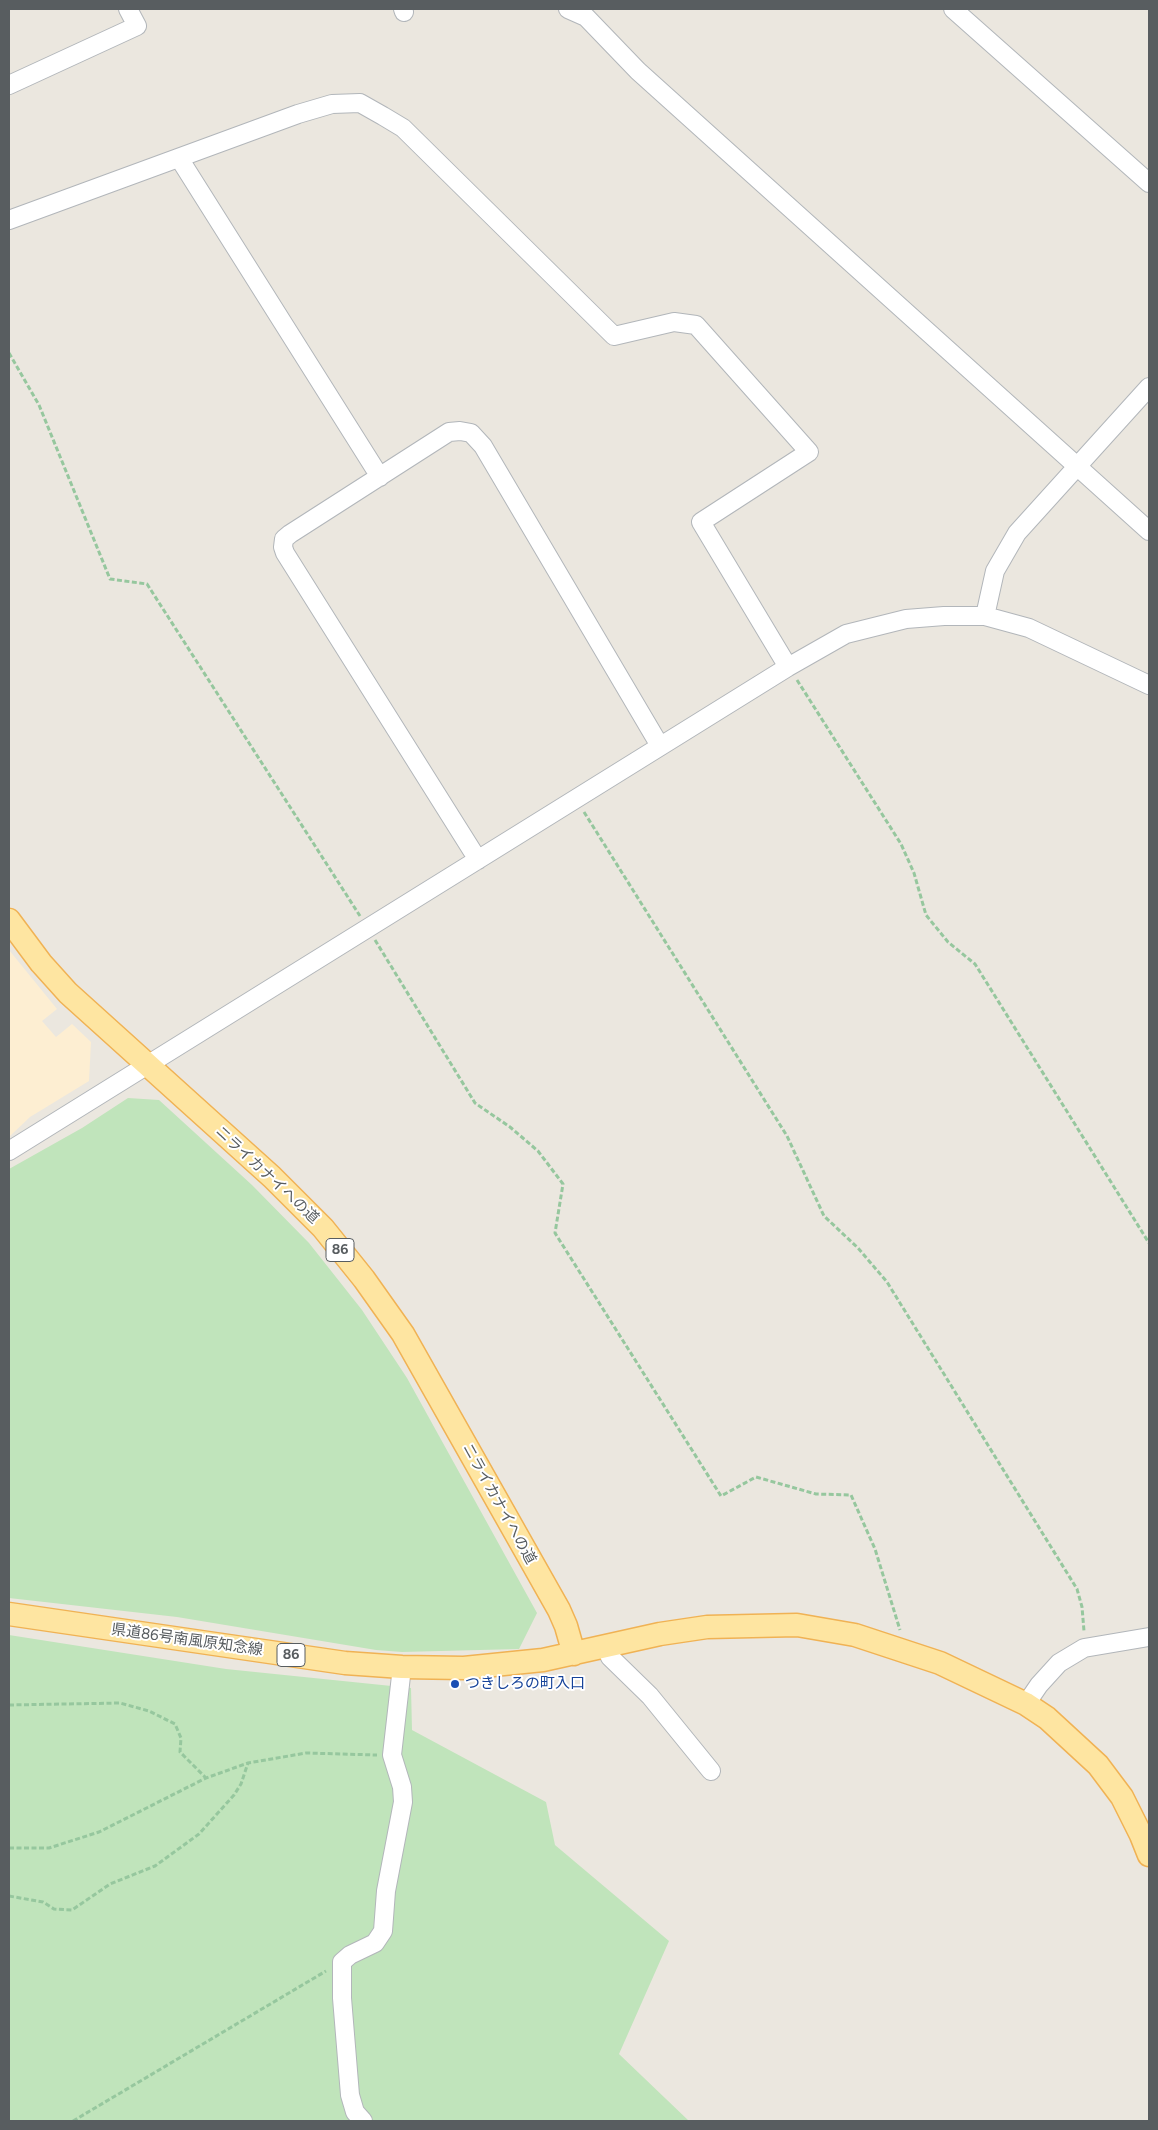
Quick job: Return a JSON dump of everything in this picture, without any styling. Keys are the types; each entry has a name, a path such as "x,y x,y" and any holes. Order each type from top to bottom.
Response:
{"main road":[{"name":"ニライカナイへの道","path":"9,920 41,964 68,993 272,1177 323,1228 364,1279 403,1334 559,1610 574,1654"},
{"name":"県道86号南風原知念線","path":"9,1614 345,1663 402,1667 464,1668 543,1660 660,1634 707,1626 797,1625 837,1631 906,1651 982,1682 1026,1704 1047,1718 1098,1765 1122,1797 1149,1855"}],"street":[{"path":"9,85 137,26 128,9"},
{"path":"568,9 589,13 646,78 1149,530"},
{"path":"953,9 1149,183"},
{"path":"9,220 307,112 332,104 360,103 403,128 614,336 674,322 696,325 808,452 701,522 788,667"},
{"path":"179,158 380,477"},
{"path":"985,616 995,571 1017,533 1149,387"},
{"path":"478,860 285,553 284,539 449,432 460,430 471,433 488,455 660,746"},
{"path":"9,1151 146,1064 660,746 788,667 846,634 906,619 944,616 985,616 1029,628 1149,685"},
{"path":"1026,1704 1039,1685 1059,1663 1084,1648 1149,1637"},
{"path":"606,1646 610,1657 650,1696 711,1771"},
{"path":"364,2121 355,2112 350,2095 342,1998 342,1962 350,1955 375,1943 382,1931 386,1891 403,1802 402,1787 392,1755 402,1667"}],"path":[{"path":"9,353 39,405 110,579 147,584 367,928 475,1103 510,1127 538,1151 563,1184 555,1233 721,1496 756,1477 816,1494 851,1495 875,1549 906,1651"},
{"path":"788,667 901,844 914,873 926,915 948,942 975,964 1149,1243"},
{"path":"576,799 787,1136 824,1216 858,1248 887,1282 1077,1589 1085,1626 1084,1648"},
{"path":"9,1705 120,1703 149,1710 175,1724 180,1738 180,1752 206,1778"},
{"path":"9,1848 49,1848 99,1832 206,1778 248,1762 306,1753 392,1755"},
{"path":"9,1896 43,1902 54,1909 72,1910 110,1884 155,1866 199,1834 234,1795 241,1784 248,1762"},
{"path":"73,2121 342,1962"}],"shaded area":[{"path":"9,950 57,1009 42,1021 56,1037 72,1024 91,1042 89,1081 30,1117 9,1137"}],"green space":[{"path":"128,1098 159,1100 252,1185 309,1243 362,1310 407,1378 537,1613 519,1649 402,1652 376,1650 177,1617 9,1598 9,1169 82,1128"},
{"path":"9,1635 226,1669 411,1688 412,1730 546,1802 555,1845 669,1941 619,2054 689,2121 9,2121"}],"place":[{"name":"つきしろの町入口","path":"455,1684"}]}
